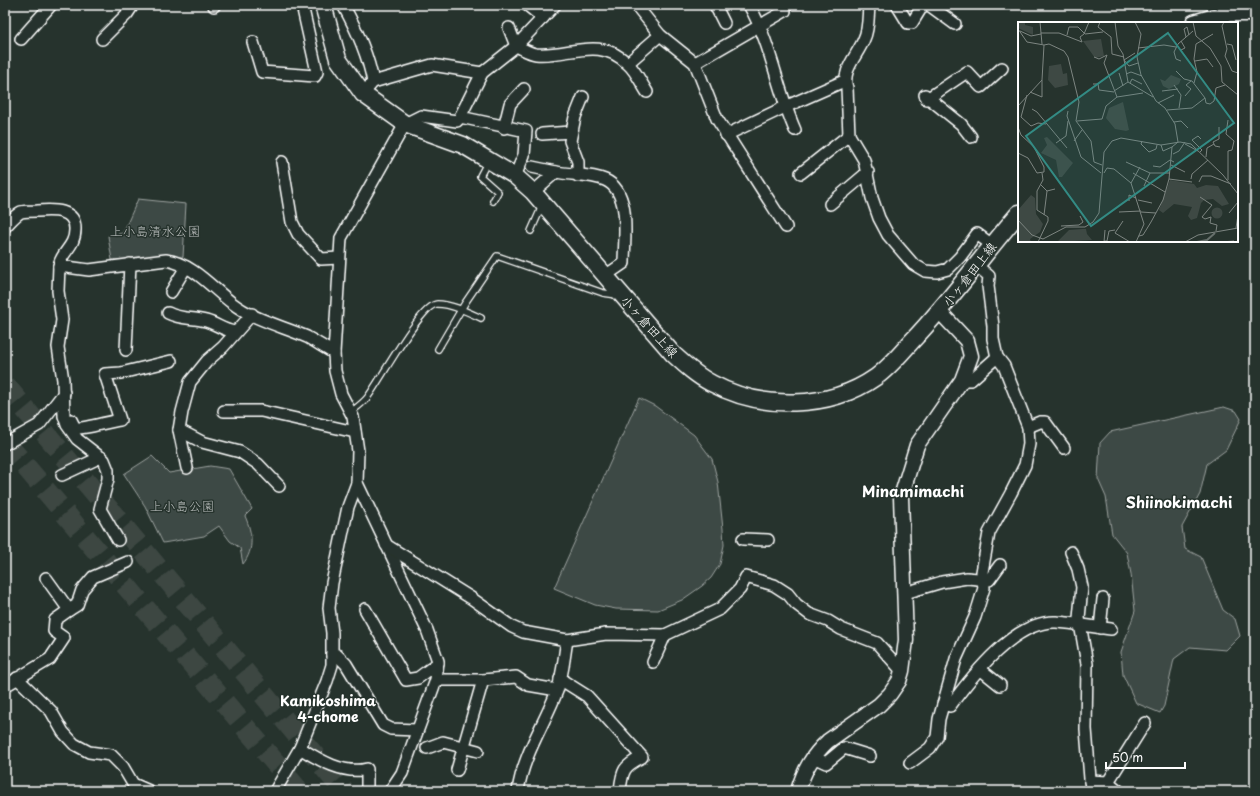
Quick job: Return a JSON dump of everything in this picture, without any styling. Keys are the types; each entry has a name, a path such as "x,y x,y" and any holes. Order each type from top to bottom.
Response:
{"main road":[{"name":"小ヶ倉田上線","path":"323,5 338,59 363,94 405,124 463,146 515,176 538,198 673,354 694,372 712,384 756,400 778,403 806,401 852,390 874,378 889,365 940,312 1018,214"},
{"path":"1198,22 1229,13 1255,13"}],"street":[{"path":"20,39 51,5"},
{"path":"102,39 127,14 133,5"},
{"path":"253,42 262,72 315,76 317,72 302,5"},
{"path":"343,5 354,25 370,63 373,82"},
{"path":"527,5 543,18"},
{"path":"275,791 300,748 328,682 332,665 332,633 329,608 332,583 348,507 357,482 358,451 353,417 341,394 335,371 334,353 341,238 405,124 421,116 457,121 482,73 516,46 554,5"},
{"path":"636,5 660,35 695,63 717,119 726,136 786,227"},
{"path":"715,5 724,23"},
{"path":"749,5 760,25 785,107 795,130"},
{"path":"869,5 868,27 864,40 852,59 844,81 846,88 849,135 864,160 868,172 872,198 879,218 888,235 919,269 937,272 948,269 960,257 977,234 992,245"},
{"path":"897,5 908,23 912,23 923,5"},
{"path":"929,5 955,24"},
{"path":"695,63 785,11"},
{"path":"509,28 516,46 536,54 595,48 609,52 628,63 647,92"},
{"path":"628,63 660,35"},
{"path":"363,94 373,82 432,65 482,73"},
{"path":"972,138 961,124 926,97 967,72 981,87 1002,68"},
{"path":"726,136 785,107 844,81"},
{"path":"504,128 510,104 524,89"},
{"path":"578,176 578,162 570,141 574,117 583,97"},
{"path":"460,117 504,128 526,131 524,155 515,176"},
{"path":"542,134 571,132"},
{"path":"801,173 849,135"},
{"path":"282,162 292,222 298,234 321,259 339,258"},
{"path":"532,167 605,180 614,186 622,196 624,219 624,263 605,276"},
{"path":"538,198 556,172"},
{"path":"830,204 868,172"},
{"path":"5,227 21,212 56,210 67,214 75,224 75,238 69,250 60,260 59,266 58,292 62,320 58,348 63,380 62,394 64,416 67,425 77,438 101,457 108,470 108,479 100,509 118,540"},
{"path":"59,266 89,270 166,260 179,262 233,304 283,329 307,337 334,353"},
{"path":"126,350 130,264"},
{"path":"910,763 930,748 937,737 939,719 960,648 975,617 984,588 982,572 989,533 1025,465 1029,444 1028,427 1003,361 993,340 993,326 988,286 989,276 976,265"},
{"path":"171,292 186,267"},
{"path":"798,791 802,776 813,757 828,741 879,705 890,694 899,681 902,671 906,640 902,497 908,470 917,445 962,380 970,363 971,350 962,335 940,312"},
{"path":"168,313 179,318 206,321 225,331 235,332"},
{"path":"187,468 179,430 190,382 252,314"},
{"path":"62,394 67,393 68,395 68,411 75,428 79,430 102,422 120,420 104,374 121,372 171,361"},
{"path":"962,380 971,380 1003,361"},
{"path":"975,386 1003,361"},
{"path":"5,444 39,425 62,394"},
{"path":"224,411 261,411 355,432"},
{"path":"1028,427 1040,422 1045,422 1064,448"},
{"path":"179,430 202,442 240,452 258,464 279,486"},
{"path":"62,475 101,457"},
{"path":"357,482 427,630 438,663 436,680 416,730 402,773 390,791"},
{"path":"743,539 768,540"},
{"path":"386,545 472,598 512,627 523,632 567,640 606,634 665,635 720,609 740,589 746,577 774,585 788,594 796,604 809,614 828,621 841,629 877,643 902,671"},
{"path":"1071,552 1078,569 1082,587 1079,618 1087,664 1086,729 1090,786 1108,782 1146,723"},
{"path":"5,686 50,659 64,638 54,631 55,620 77,605 82,590 93,577 128,562"},
{"path":"905,593 954,580 967,578 989,580 1000,565"},
{"path":"46,578 69,610"},
{"path":"943,704 950,706 970,679 1011,639 1023,630 1040,624 1056,622 1105,628 1103,599"},
{"path":"365,609 406,680 418,678 438,663"},
{"path":"653,662 665,635"},
{"path":"518,791 520,775 529,758 532,744 541,728 559,685 567,640"},
{"path":"332,654 338,655 344,661 383,725 391,729 416,730"},
{"path":"980,669 1000,685"},
{"path":"436,680 483,680 516,677 528,685 559,685 586,696 642,757 627,764 622,773 620,791"},
{"path":"17,678 51,711 63,732 74,744 89,752 101,752 111,755 123,767 133,784 149,791"},
{"path":"457,770 483,680"},
{"path":"427,748 443,742 478,752"},
{"path":"300,748 315,758 340,768 358,772 367,769 367,791"},
{"path":"813,757 826,763 844,748 870,756"},
{"path":"1108,782 1119,791"}],"lane":[{"path":"488,160 480,176 498,192 494,201"},
{"path":"531,231 538,198"},
{"path":"438,349 461,310 497,256 604,292 623,296"},
{"path":"351,412 366,399 425,311 431,306 437,304 461,310 481,318"}],"green space":[{"name":"上小島清水公園","path":"138,199 186,204 183,257 112,260 108,236 123,233"},
{"path":"639,398 655,406 694,435 712,459 718,482 723,529 724,545 720,564 711,578 682,600 658,610 616,609 595,605 554,588"},
{"path":"1224,407 1236,411 1241,419 1226,450 1207,464 1200,494 1182,527 1185,549 1201,557 1223,610 1235,619 1240,636 1226,650 1190,647 1174,659 1164,706 1160,713 1136,703 1123,675 1121,652 1135,611 1127,553 1112,534 1106,497 1098,479 1100,443 1110,432"},
{"name":"上小島公園","path":"152,456 169,473 210,466 229,469 252,509 245,516 251,534 251,546 247,558 243,564 240,548 230,541 219,526 204,536 163,543 145,506 124,474"}],"tunnel":[{"path":"5,385 344,791"},
{"path":"5,442 299,791"}],"district":[{"name":"Minamimachi","path":"913,490"},
{"name":"Shiinokimachi","path":"1179,501"},
{"name":"Kamikoshima 4-chome","path":"328,708"}]}
